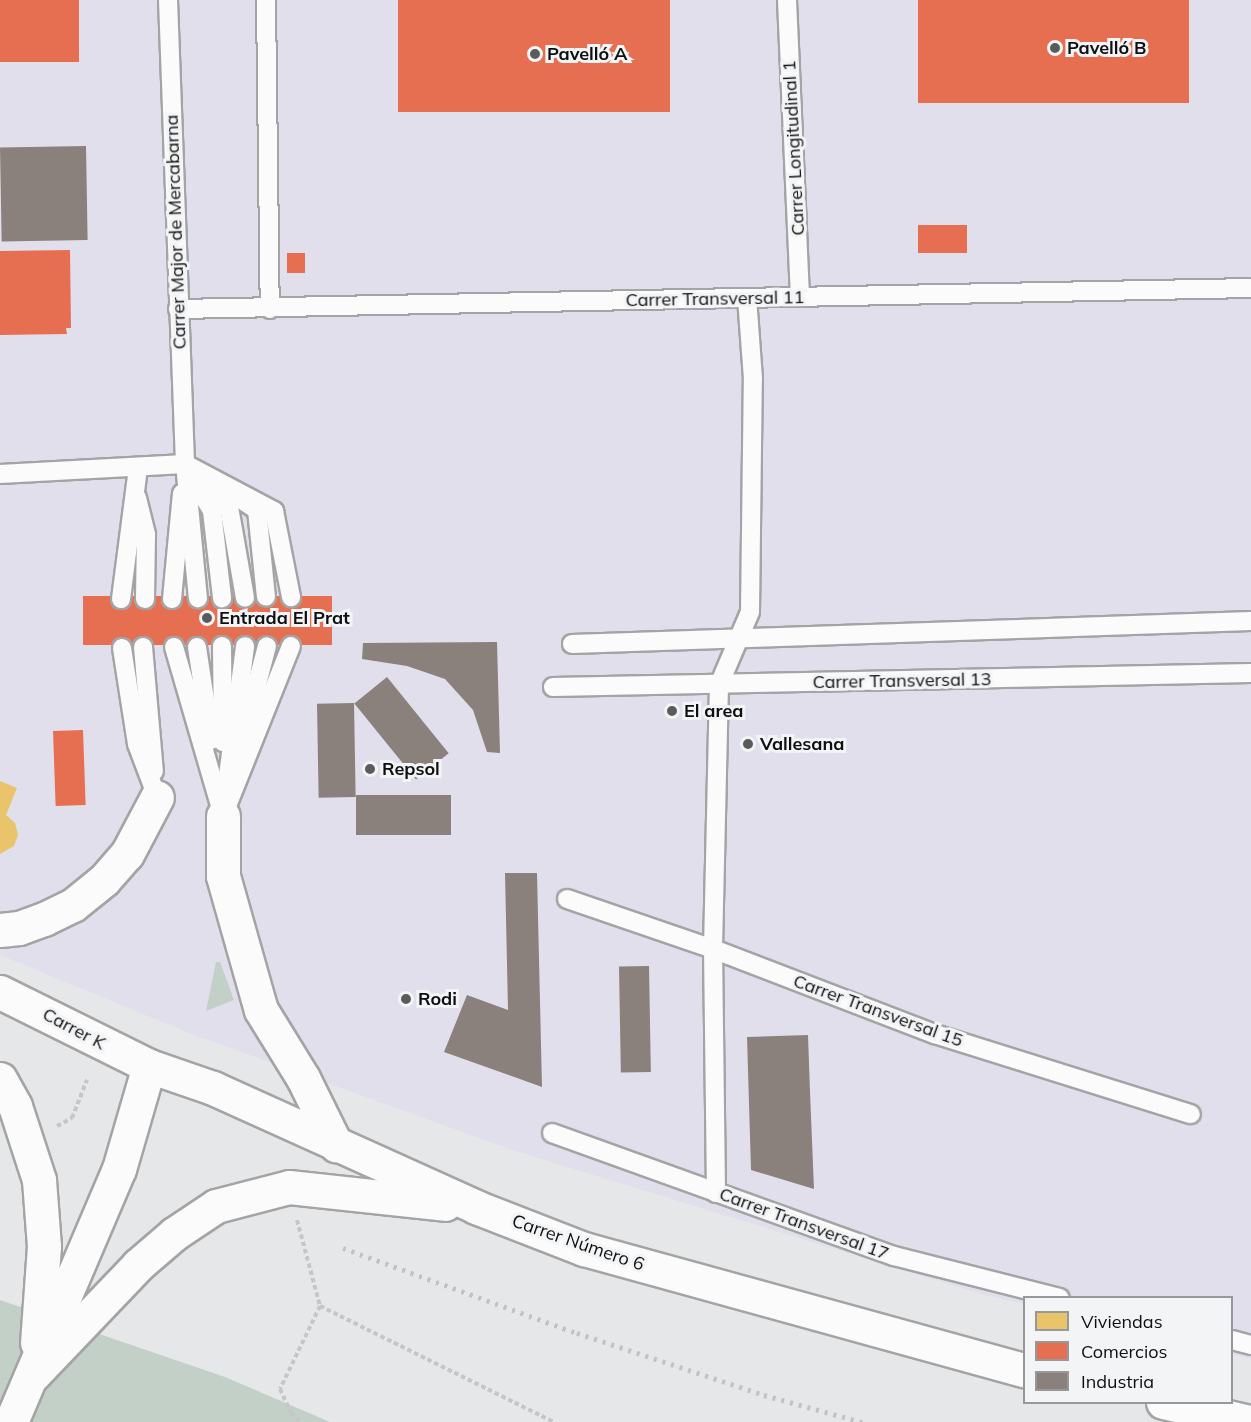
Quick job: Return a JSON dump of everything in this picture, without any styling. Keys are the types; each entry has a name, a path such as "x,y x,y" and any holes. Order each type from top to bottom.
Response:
{"main road":[{"path":"0,930 19,928 63,909 104,880 127,854 157,797"},
{"path":"223,816 223,876 261,1010 303,1078 336,1145"},
{"name":"Carrer K","path":"0,992 149,1066"},
{"path":"11,1422 34,1374 119,1169 149,1066"},
{"name":"Carrer Número 6","path":"149,1066 213,1088 476,1207 584,1249 1023,1370"},
{"path":"0,1079 15,1106 39,1180 44,1246 34,1374"},
{"path":"34,1374 106,1297 174,1234 216,1206 289,1187 476,1207"},
{"path":"1172,1404 1249,1422"}],"lane":[{"name":"Carrer Major de Mercabarna","path":"168,0 185,464"},
{"path":"266,0 270,309"},
{"name":"Carrer Longitudinal 1","path":"787,0 800,296"},
{"name":"Carrer Transversal 11","path":"178,309 270,309 1251,288"},
{"path":"716,1193 712,949 719,685 750,612 753,379 747,298"},
{"path":"185,464 257,510 266,597"},
{"path":"185,464 229,507 245,598"},
{"path":"185,464 198,598"},
{"path":"185,464 212,511 222,598"},
{"path":"172,599 185,464"},
{"path":"0,474 185,464 274,510 291,597"},
{"path":"121,599 127,532 137,496 138,468"},
{"path":"137,496 147,535 145,599"},
{"path":"572,644 1251,621"},
{"path":"222,646 223,816"},
{"path":"223,816 245,646"},
{"path":"223,816 267,646"},
{"path":"223,816 291,646"},
{"path":"143,647 157,797"},
{"path":"174,647 223,816"},
{"path":"197,647 223,816"},
{"path":"122,648 137,744 157,797"},
{"name":"Carrer Transversal 13","path":"553,687 1251,674"},
{"name":"Carrer Transversal 15","path":"567,899 712,949 935,1034 1191,1114"},
{"name":"Carrer Transversal 17","path":"552,1133 894,1256 1052,1296"},
{"path":"1233,1340 1251,1345"}],"path":[{"path":"57,1126 72,1118 87,1080"},
{"path":"289,1187 320,1306 280,1389 291,1413 301,1422"},
{"path":"320,1306 554,1422"}],"shaded area":[{"path":"0,0 1251,0 1251,1359 1233,1354 1233,1296 1023,1296 1023,1304 988,1296 515,1151 189,1033 0,955"},
{"path":"216,962 220,962 234,1000 206,1011"},
{"path":"0,1300 225,1377 330,1422 0,1422"}],"building: Viviendas":[{"path":"0,781 17,788 6,815 15,823 18,835 14,846 0,854"}],"building: Comercios":[{"path":"0,0 79,0 79,62 0,62"},
{"name":"Pavelló A","path":"398,0 670,0 670,112 398,112"},
{"name":"Pavelló B","path":"918,0 1189,0 1189,103 918,103"},
{"path":"918,225 967,225 967,253 918,253"},
{"path":"70,250 71,328 66,328 67,334 0,335 0,251"},
{"path":"287,253 305,253 305,273 287,273"},
{"name":"Entrada El Prat","path":"83,596 332,596 332,645 83,645"},
{"path":"83,730 86,805 56,806 53,731"}],"building: Industria":[{"path":"86,146 88,240 2,241 0,148"},
{"path":"497,642 500,753 487,752 473,710 445,679 407,666 362,659 363,643"},
{"path":"387,677 449,753 416,780 354,703"},
{"path":"354,703 356,797 319,798 317,704"},
{"path":"356,795 451,795 451,835 356,835"},
{"path":"505,873 537,873 542,1087 444,1052 467,995 508,1010"},
{"path":"649,966 651,1072 621,1073 619,967"},
{"path":"808,1035 814,1189 751,1170 747,1037"}],"railway":[{"path":"343,1248 577,1333 764,1395 862,1422"}],"place":[{"name":"Pavelló B","path":"1055,48"},
{"name":"Pavelló A","path":"535,54"},
{"name":"Entrada El Prat","path":"207,618"},
{"name":"El area","path":"672,711"},
{"name":"Vallesana","path":"748,744"},
{"name":"Repsol","path":"370,769"},
{"name":"Rodi","path":"406,999"}]}
